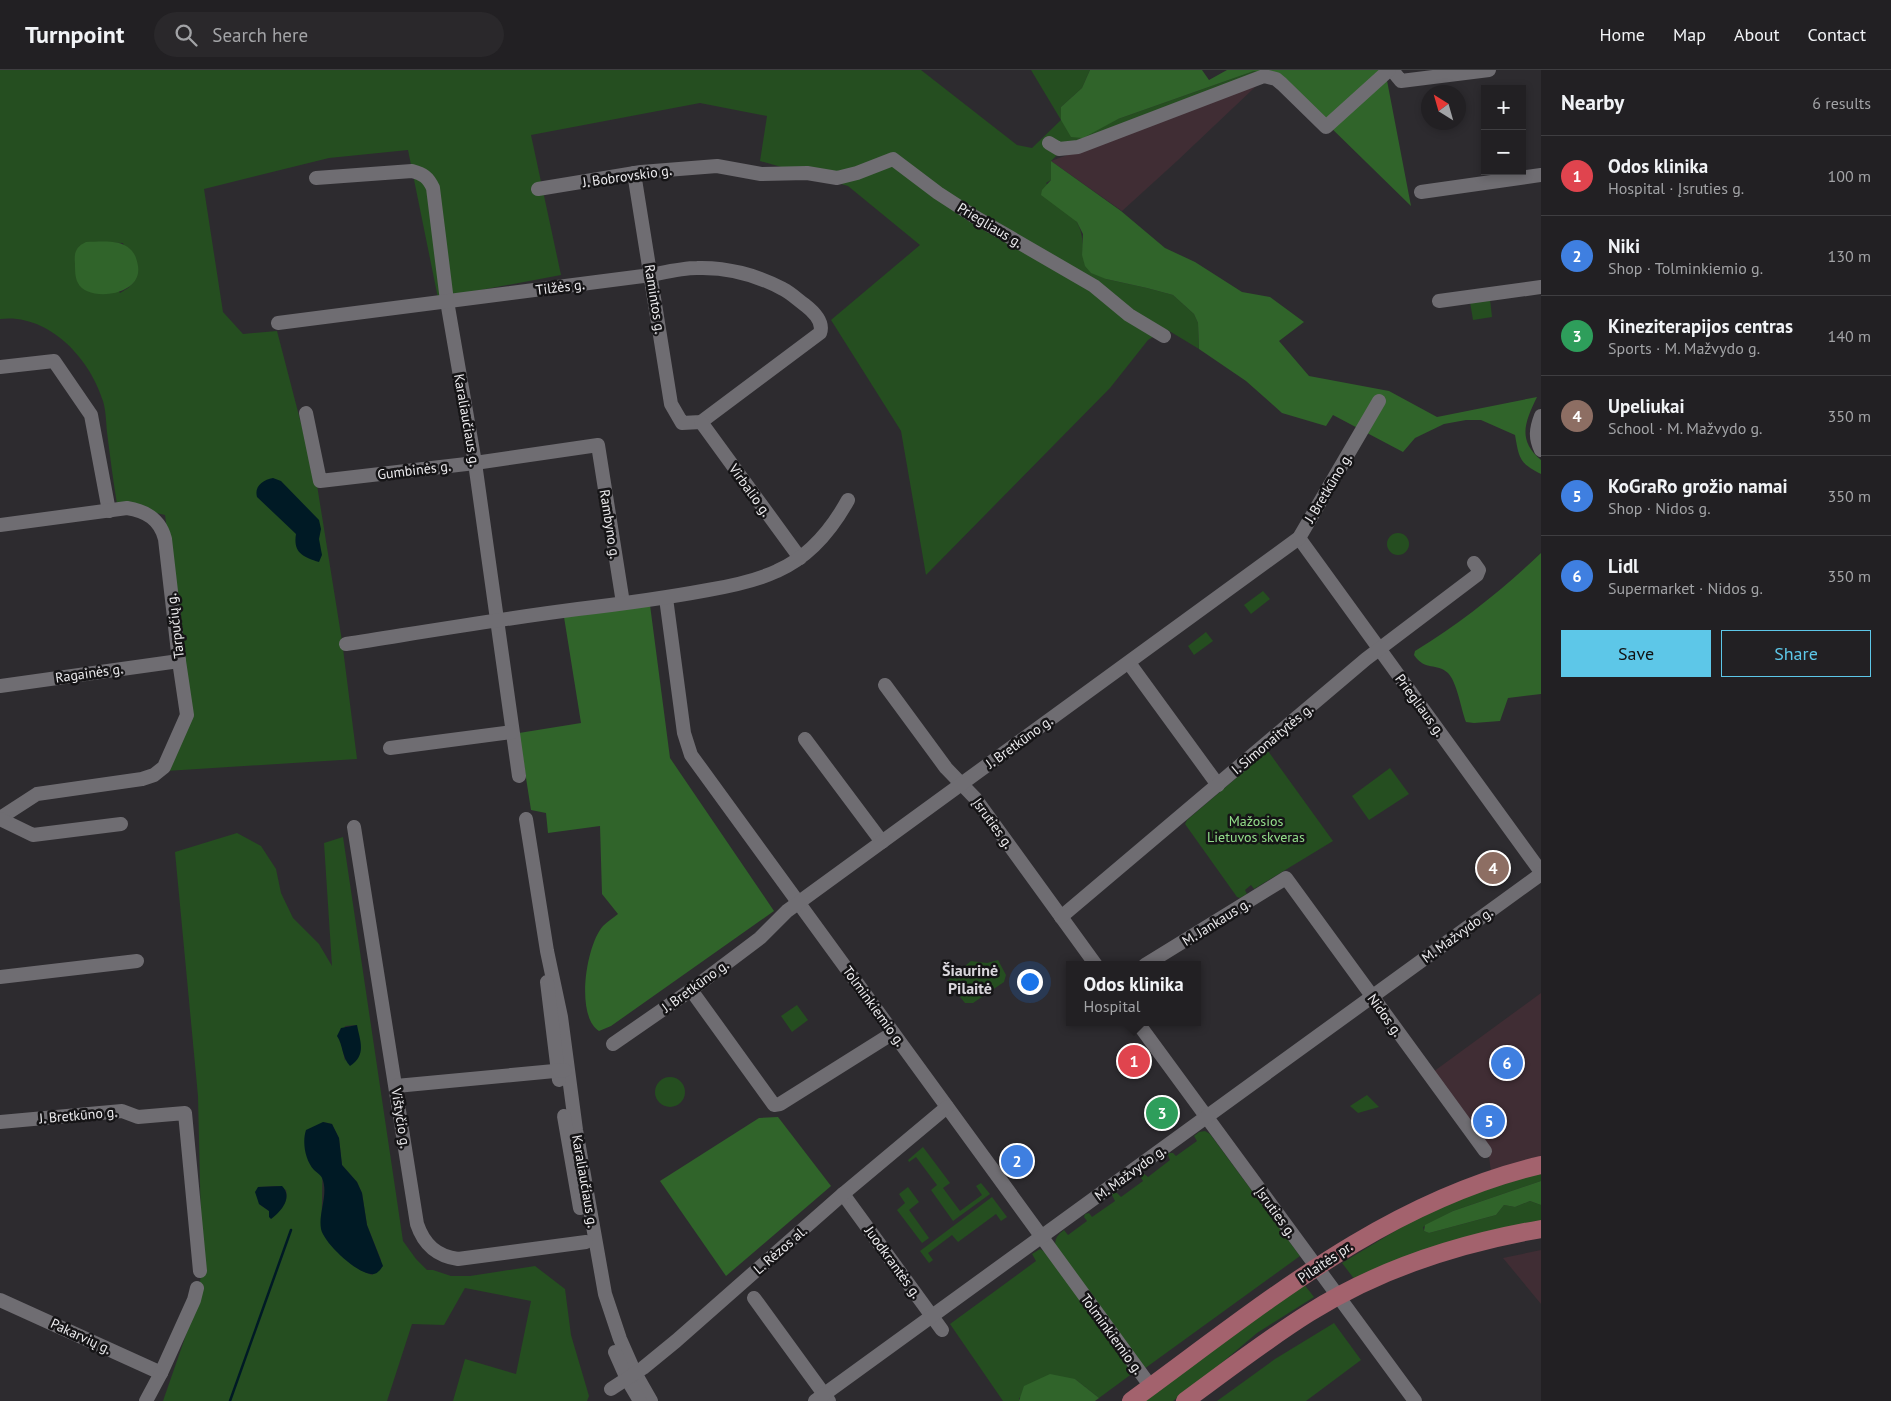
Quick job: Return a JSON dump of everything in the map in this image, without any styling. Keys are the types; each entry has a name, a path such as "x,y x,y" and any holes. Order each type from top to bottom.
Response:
{"main road":[{"name":"Pilaitės pr.","path":"1131,1401 1317,1267 1364,1236 1418,1208 1466,1188 1541,1165"},
{"path":"1184,1401 1270,1339 1339,1296 1389,1273 1439,1254 1541,1228"}],"street":[{"path":"1049,142 1059,149 1078,147 1264,76 1276,79 1326,127 1387,73 1401,81 1489,70"},
{"name":"Priegliaus g.","path":"807,173 837,178 857,173 893,159 938,193 975,217 1094,286 1129,316 1164,336"},
{"name":"J. Bobrovskio g.","path":"538,190 634,173 685,167 717,166 761,174 807,173"},
{"name":"Karaliaučiaus g.","path":"316,178 412,171 422,174 429,179 433,188 447,301 475,463 519,776"},
{"name":"Ramintos g.","path":"634,173 671,404 682,423 701,422"},
{"path":"1421,192 1541,175"},
{"name":"Tilžės g.","path":"278,323 696,268 728,269 784,289 811,310 821,323 820,333 701,422"},
{"path":"1439,301 1541,287"},
{"path":"0,367 54,361 91,415 109,511"},
{"name":"J. Bretkūno g.","path":"613,1044 691,990 760,938 798,902 1299,538 1379,401"},
{"name":"Gumbinės g.","path":"306,413 320,481 475,463 598,445"},
{"path":"1539,445 1536,432 1541,416"},
{"name":"Virbalio g.","path":"701,422 800,558"},
{"name":"Rambyno g.","path":"598,445 623,603"},
{"path":"346,644 514,617 666,598 727,586 764,576 778,571 800,558 828,531 848,500"},
{"name":"Tarpučių g.","path":"0,524 126,508 148,514 156,521 163,532 187,715 164,767 154,775 37,794 0,819"},
{"name":"Priegliaus g.","path":"1299,538 1541,873"},
{"name":"I. Simonaitytės g.","path":"1061,917 1379,649 1477,576 1479,570 1474,563"},
{"name":"Tolminkiemio g.","path":"666,598 684,733 695,762 1151,1386"},
{"name":"Ragainės g.","path":"0,686 179,661"},
{"path":"1129,663 1218,784"},
{"name":"Įsruties g.","path":"885,685 945,767 974,798 1093,961"},
{"path":"390,748 512,732"},
{"path":"805,739 882,842"},
{"path":"0,819 32,836 121,824"},
{"name":"Karaliaučiaus g.","path":"526,819 547,951 549,1004 605,1294 640,1401"},
{"name":"Vištyčio g.","path":"354,827 417,1224 425,1242 440,1254 458,1259 586,1242"},
{"name":"M. Mažvydo g.","path":"823,1399 932,1316 1541,873"},
{"name":"Nidos g.","path":"1286,878 1485,1151"},
{"name":"M. Jankaus g.","path":"1151,961 1286,878"},
{"path":"0,977 137,961"},
{"path":"691,990 771,1103 780,1104 894,1033"},
{"name":"Įsruties g.","path":"1141,1026 1415,1401"},
{"path":"396,1086 562,1070"},
{"name":"Karaliaučiaus g.","path":"562,1070 568,1141 600,1310 612,1344 631,1376 651,1401"},
{"name":"L. Rėzos al.","path":"611,1389 676,1341 843,1194 947,1107"},
{"name":"J. Bretkūno g.","path":"0,1122 122,1110 138,1117 186,1113 200,1272"},
{"name":"Juodkrantės g.","path":"843,1194 942,1330"},
{"path":"146,1401 161,1373 198,1288"},
{"path":"754,1298 823,1399"},
{"name":"Pakarvių g.","path":"0,1300 161,1373"}],"shaded area":[{"path":"1272,71 1122,211 1051,161 1212,102"},
{"path":"1541,993 1541,1158 1491,1172 1488,1149 1433,1072"},
{"path":"1541,1250 1541,1304 1503,1258"}],"green space":[{"path":"0,70 921,70 1017,145 1032,148 1061,120 1031,70 1090,70 1082,88 1061,107 1118,119 1254,71 1272,71 1068,144 1051,161 1051,180 1046,183 1078,224 1083,243 1082,255 1106,279 1173,295 1194,314 1198,323 1199,349 1166,329 1148,340 1110,388 926,575 901,431 831,320 920,245 848,186 760,161 767,116 700,103 531,135 561,275 438,298 408,150 329,158 204,189 223,312 243,334 277,331 317,485 342,641 357,759 166,771 191,713 165,515 117,504 103,401 88,369 77,355 65,342 35,323 18,319 0,319","holes":["86,242 123,243 134,282 120,293"]},
{"path":"1090,70 1202,70 1209,80 1227,70 1385,70 1411,206 1272,71 1254,71 1118,119 1083,138 1071,137 1061,120 1061,107 1082,88"},
{"path":"1051,161 1121,211 1165,248 1195,262 1242,292 1270,297 1304,322 1279,341 1309,376 1389,391 1437,417 1537,397 1525,430 1526,438 1533,453 1541,460 1541,474 1521,459 1515,435 1481,420 1466,420 1444,424 1415,438 1403,452 1333,415 1326,426 1282,413 1246,381 1199,349 1198,323 1194,314 1173,295 1106,279 1091,273 1085,266 1082,255 1083,234 1077,222 1041,195 1042,190 1051,180"},
{"path":"86,242 115,242 130,249 136,257 138,266 137,276 132,284 123,290 113,293 91,293 83,289 76,279 75,257 77,249"},
{"path":"1490,299 1492,317 1473,320 1470,302"},
{"path":"1398,533 1408,540 1409,544 1402,554 1398,555 1388,548 1387,544 1394,534"},
{"path":"1541,553 1541,694 1508,698 1500,721 1466,722 1451,677 1444,670 1418,660 1414,655 1415,651 1481,605"},
{"path":"1263,591 1270,599 1251,614 1244,605"},
{"path":"650,605 670,758 774,911 611,1026 599,1031 592,1023 587,1011 585,996 588,964 597,935 603,926 618,914 602,894 600,826 548,833 546,813 531,810 519,733 581,723 564,617"},
{"path":"1206,632 1213,641 1194,655 1188,646"},
{"name":"Mažosios Lietuvos skveras","path":"1268,751 1333,841 1254,889 1251,885 1245,890 1247,894 1240,898 1237,897 1185,824 1187,820"},
{"path":"1390,768 1409,794 1369,820 1352,796"},
{"path":"237,833 261,846 276,869 281,893 293,918 319,944 332,966 324,843 343,837 403,1241 427,1270 451,1276 470,1276 535,1266 565,1289 571,1335 589,1396 587,1401 453,1401 465,1359 516,1374 531,1301 465,1288 444,1325 412,1324 387,1401 163,1401 196,1306 202,1269 198,1096 175,852","holes":["356,1025 345,1061 341,1042 345,1026","323,1122 332,1124 339,1138 342,1165 357,1182 362,1193 367,1225 381,1260 372,1275 349,1262 337,1250 321,1228","277,1186 286,1190 285,1203 269,1217 269,1211 259,1204 258,1187"]},
{"path":"998,960 1006,975 1004,982 973,1003 965,1003 947,981 971,961 987,963"},
{"path":"797,1005 808,1020 792,1032 781,1016"},
{"path":"670,1077 676,1078 684,1086 684,1098 676,1106 670,1107 664,1106 656,1098 655,1092 656,1086 664,1078"},
{"path":"1367,1095 1379,1107 1358,1113 1350,1106"},
{"path":"778,1117 831,1186 726,1276 660,1181 759,1118"},
{"path":"1205,1131 1210,1134 1300,1256 1144,1369 1055,1246 1056,1240 1064,1230 1068,1235 1087,1221 1084,1217 1085,1214 1089,1213 1092,1217 1115,1201 1113,1193 1117,1193 1121,1197 1143,1181 1140,1176 1141,1173 1148,1177 1170,1160 1169,1153 1173,1153 1176,1156 1197,1141 1194,1136 1199,1132"},
{"path":"923,1147 950,1183 943,1188 960,1211 982,1195 976,1186 981,1183 990,1194 953,1221 931,1190 937,1185 916,1157 909,1162 908,1160"},
{"path":"1541,1172 1541,1181 1453,1211 1423,1227 1424,1231 1429,1233 1496,1215 1504,1205 1515,1207 1530,1201 1541,1205 1541,1222 1355,1280 1342,1263 1415,1219 1446,1203"},
{"path":"1541,1181 1541,1205 1530,1201 1515,1207 1504,1205 1496,1215 1429,1233 1424,1231 1425,1225 1453,1211"},
{"path":"908,1187 919,1202 909,1210 929,1238 922,1243 897,1210 905,1203 899,1194"},
{"path":"992,1197 1007,1217 1001,1221 996,1214 958,1242 952,1235 928,1253 933,1260 929,1263 920,1251"},
{"path":"1040,1249 1045,1252 1133,1373 1099,1398 1075,1379 1019,1398 1019,1401 1003,1401 950,1324 1036,1261 1032,1254"},
{"path":"1303,1283 1314,1297 1257,1333 1173,1401 1142,1401"},
{"path":"1334,1323 1361,1360 1306,1401 1217,1401 1275,1359"},
{"path":"1050,1374 1075,1379 1099,1398 1095,1401 1019,1401 1024,1386"}],"water":[{"path":"273,478 281,481 319,520 321,529 319,539 322,555 319,562 300,553 296,545 296,534 257,497 256,493 260,484"},
{"path":"357,1025 361,1047 359,1057 350,1066 345,1059 337,1036 341,1028"},
{"path":"323,1122 332,1124 339,1138 342,1165 357,1182 362,1193 367,1225 383,1266 375,1274 357,1269 349,1263 323,1235 320,1223 324,1184 321,1177 308,1161 304,1140 306,1130"},
{"path":"282,1186 286,1195 285,1204 271,1219 269,1211 259,1204 255,1192 258,1187"}],"waterway":[{"path":"230,1401 291,1230"}],"place":[{"name":"Upeliukai","path":"1493,868"},
{"name":"Odos klinika","path":"1134,1061"},
{"name":"Lidl","path":"1507,1063"},
{"name":"Kineziterapijos centras","path":"1162,1113"},
{"name":"KoGraRo grožio namai","path":"1489,1121"},
{"name":"Niki","path":"1017,1161"}],"district":[{"name":"Šiaurinė Pilaitė","path":"970,979"}]}
